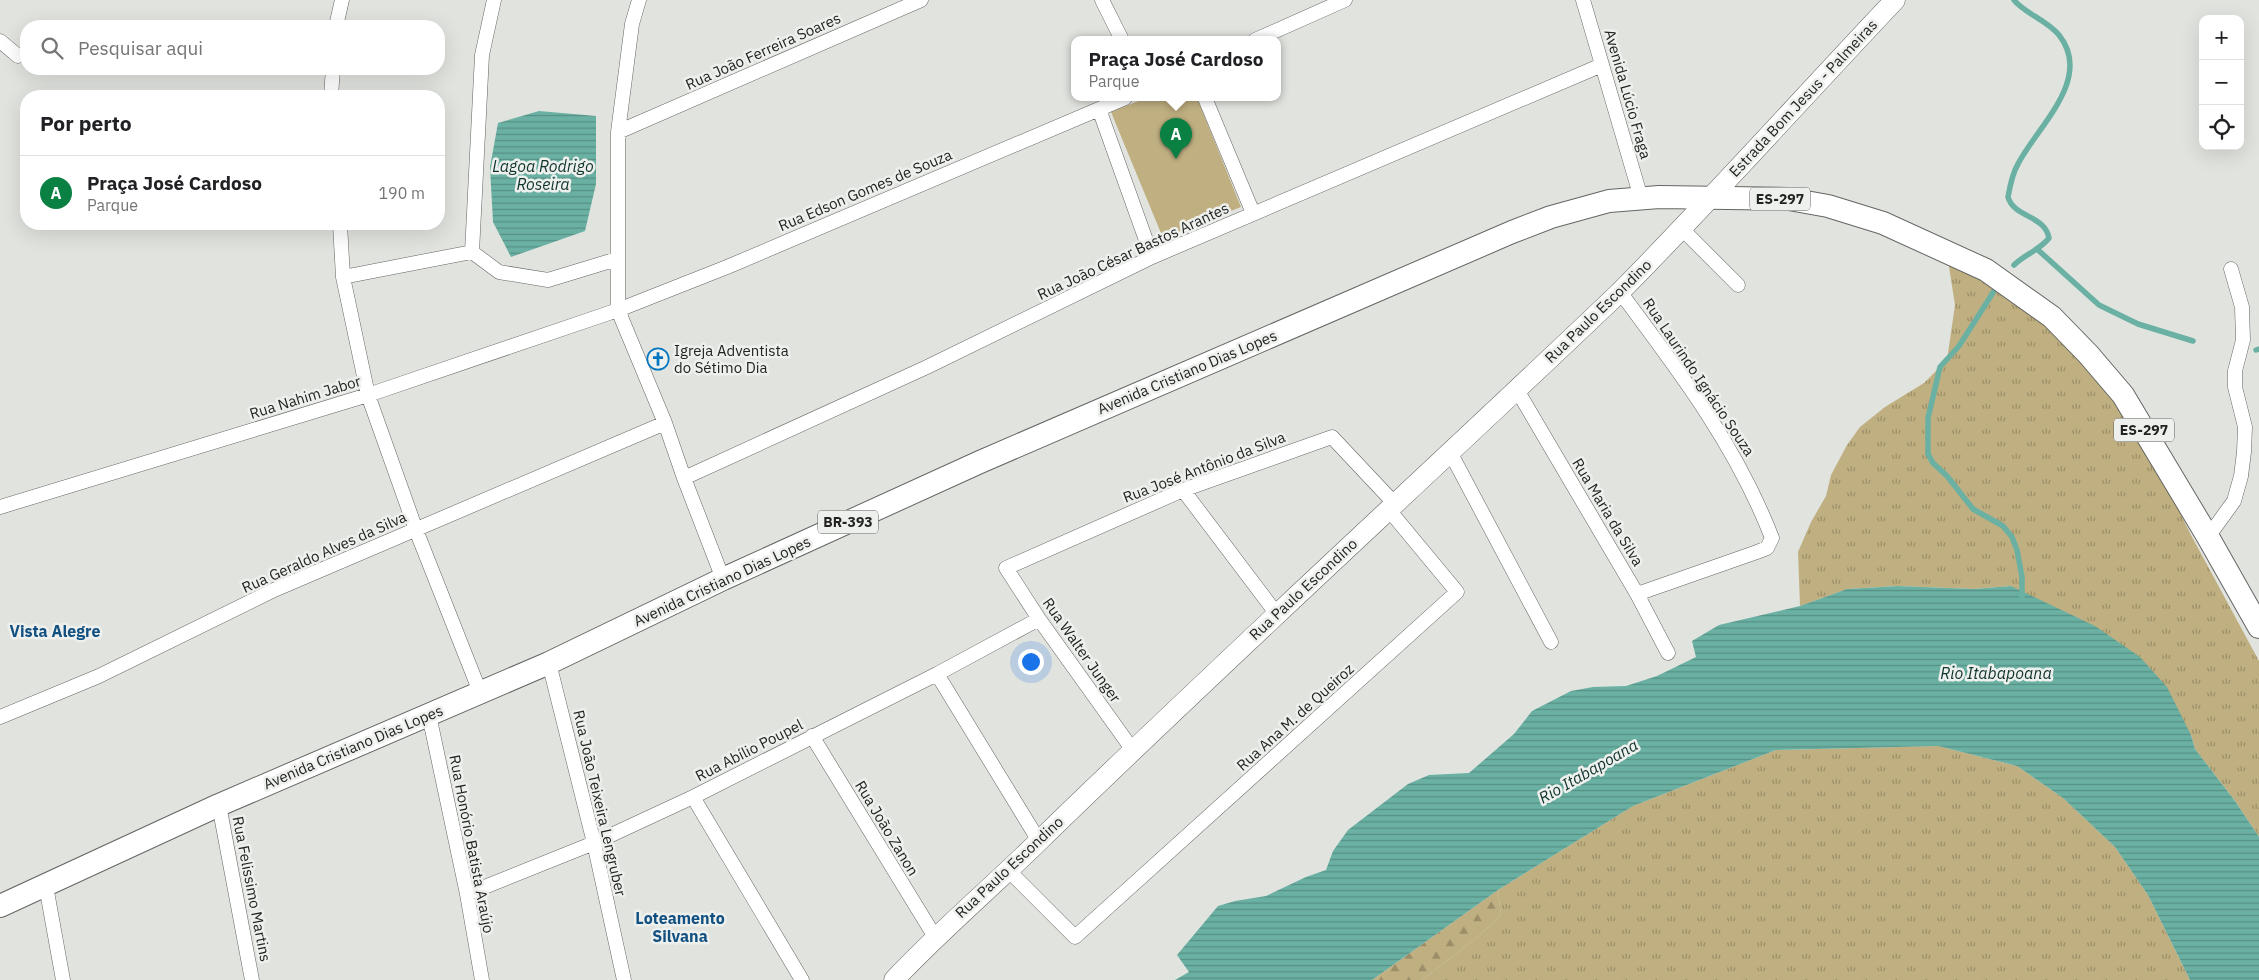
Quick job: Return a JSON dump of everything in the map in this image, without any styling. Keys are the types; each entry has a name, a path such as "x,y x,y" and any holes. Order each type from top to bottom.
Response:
{"main road":[{"name":"Estrada Bom Jesus - Palmeiras","path":"1712,197 1796,104 1895,0"},
{"name":"Avenida Cristiano Dias Lopes","path":"0,906 219,805 549,663 724,579 980,462 1512,232 1588,205 1641,198 1712,197 1804,201 1847,211 1911,235 1986,270 2001,280 2052,317 2088,354 2123,395 2208,537 2259,627"},
{"name":"Rua Paulo Escondino","path":"894,980 935,937 1039,841 1132,749 1620,292 1712,197"}],"street":[{"path":"337,20 342,0"},
{"path":"472,252 482,55 494,0"},
{"path":"639,0 632,24 618,132 618,310 665,423 684,478 724,579"},
{"name":"Rua João Ferreira Soares","path":"618,132 921,0"},
{"path":"1102,0 1120,36"},
{"path":"1264,36 1345,0"},
{"name":"Avenida Lúcio Fraga","path":"1583,0 1641,198"},
{"path":"0,41 18,56"},
{"name":"Rua João César Bastos Arantes","path":"684,478 927,367 1152,257 1602,65"},
{"path":"332,90 333,75"},
{"name":"Rua Edson Gomes de Souza","path":"618,310 727,267 911,187 1118,101"},
{"path":"1207,101 1253,213"},
{"path":"1099,109 1152,257"},
{"path":"1682,229 1738,285"},
{"path":"340,230 343,277 368,395 416,530 480,692"},
{"path":"343,277 472,252 499,272 548,280 617,259"},
{"path":"2208,537 2234,501 2241,476 2244,452 2245,427 2235,387 2235,371 2243,340 2242,307 2231,269"},
{"name":"Rua Laurindo Ignácio Souza","path":"1620,292 1665,352 1730,448 1749,483 1772,538 1767,548 1637,594"},
{"name":"Rua Nahim Jabor","path":"0,507 368,395 618,310"},
{"name":"Rua Maria da Silva","path":"1517,390 1637,594 1668,654"},
{"name":"Rua Geraldo Alves da Silva","path":"0,717 99,676 274,590 665,423"},
{"name":"Rua José Antônio da Silva","path":"1006,568 1183,490 1332,438 1392,507"},
{"path":"1450,452 1551,642"},
{"path":"1183,490 1276,613"},
{"name":"Rua Ana M. de Queiroz","path":"1008,870 1076,937 1457,592 1392,507"},
{"name":"Rua Walter Junger","path":"1006,568 1039,619 1132,749"},
{"name":"Rua Abílio Poupel","path":"467,894 594,843 693,797 936,674 1039,619"},
{"name":"Rua João Teixeira Lengruber","path":"549,663 594,843 624,980"},
{"path":"936,674 1039,841"},
{"name":"Rua Honório Batista Araújo","path":"430,715 467,894 482,980"},
{"name":"Rua João Zanon","path":"812,736 935,937"},
{"path":"693,797 802,980"},
{"name":"Rua Felissimo Martins","path":"219,805 252,980"},
{"path":"46,886 62,980"}],"green space":[{"path":"1138,101 1198,101 1241,207 1163,238 1111,112"},
{"path":"1947,254 2054,332 2096,375 2156,465 2191,535 2259,661 2259,837 2235,801 2195,749 2191,735 2011,586 1974,589 1898,586 1847,589 1800,606 1798,552 1811,522 1826,496 1831,475 1847,445 1860,427 1885,407 1924,383 1947,360 1955,305"},
{"path":"1938,746 2017,766 2063,798 2115,847 2148,895 2190,980 1422,980 1480,935 1501,915 1498,890 1633,806 1776,750"},
{"path":"1498,890 1501,915 1480,935 1422,980 1372,980"}],"water":[{"name":"Lagoa Rodrigo Roseira","path":"539,111 596,116 596,184 585,231 511,257 493,222 490,167 498,123"},
{"name":"Rio Itabapoana","path":"1898,586 1974,589 2011,586 2095,626 2140,657 2167,687 2191,735 2195,749 2235,801 2259,837 2259,980 2190,980 2148,895 2115,847 2063,798 2017,766 1938,746 1776,750 1633,806 1498,890 1372,980 1175,980 1189,972 1177,955 1218,906 1266,896 1306,877 1326,870 1333,851 1348,830 1408,784 1429,775 1469,773 1514,734 1532,711 1571,691 1593,687 1626,686 1657,676 1696,657 1692,641 1719,625 1800,606 1847,589"}],"waterway":[{"path":"2014,0 2059,35 2068,52 2070,69 2066,86 2058,102 2026,150 2011,180 2008,197 2011,204 2042,225 2049,238 2014,265"},
{"path":"2037,249 2099,305 2138,324 2193,341"},
{"path":"1996,288 1959,346 1940,367 1928,418 1928,454 1933,463 1947,476 1973,509 2003,526 2012,537 2017,550 2022,577 2022,598"}],"place":[{"name":"Praça José Cardoso","path":"1176,159"},
{"name":"Igreja Adventista do Sétimo Dia","path":"658,359"}],"district":[{"name":"Vista Alegre","path":"55,631"},
{"name":"Loteamento Silvana","path":"680,927"}]}
